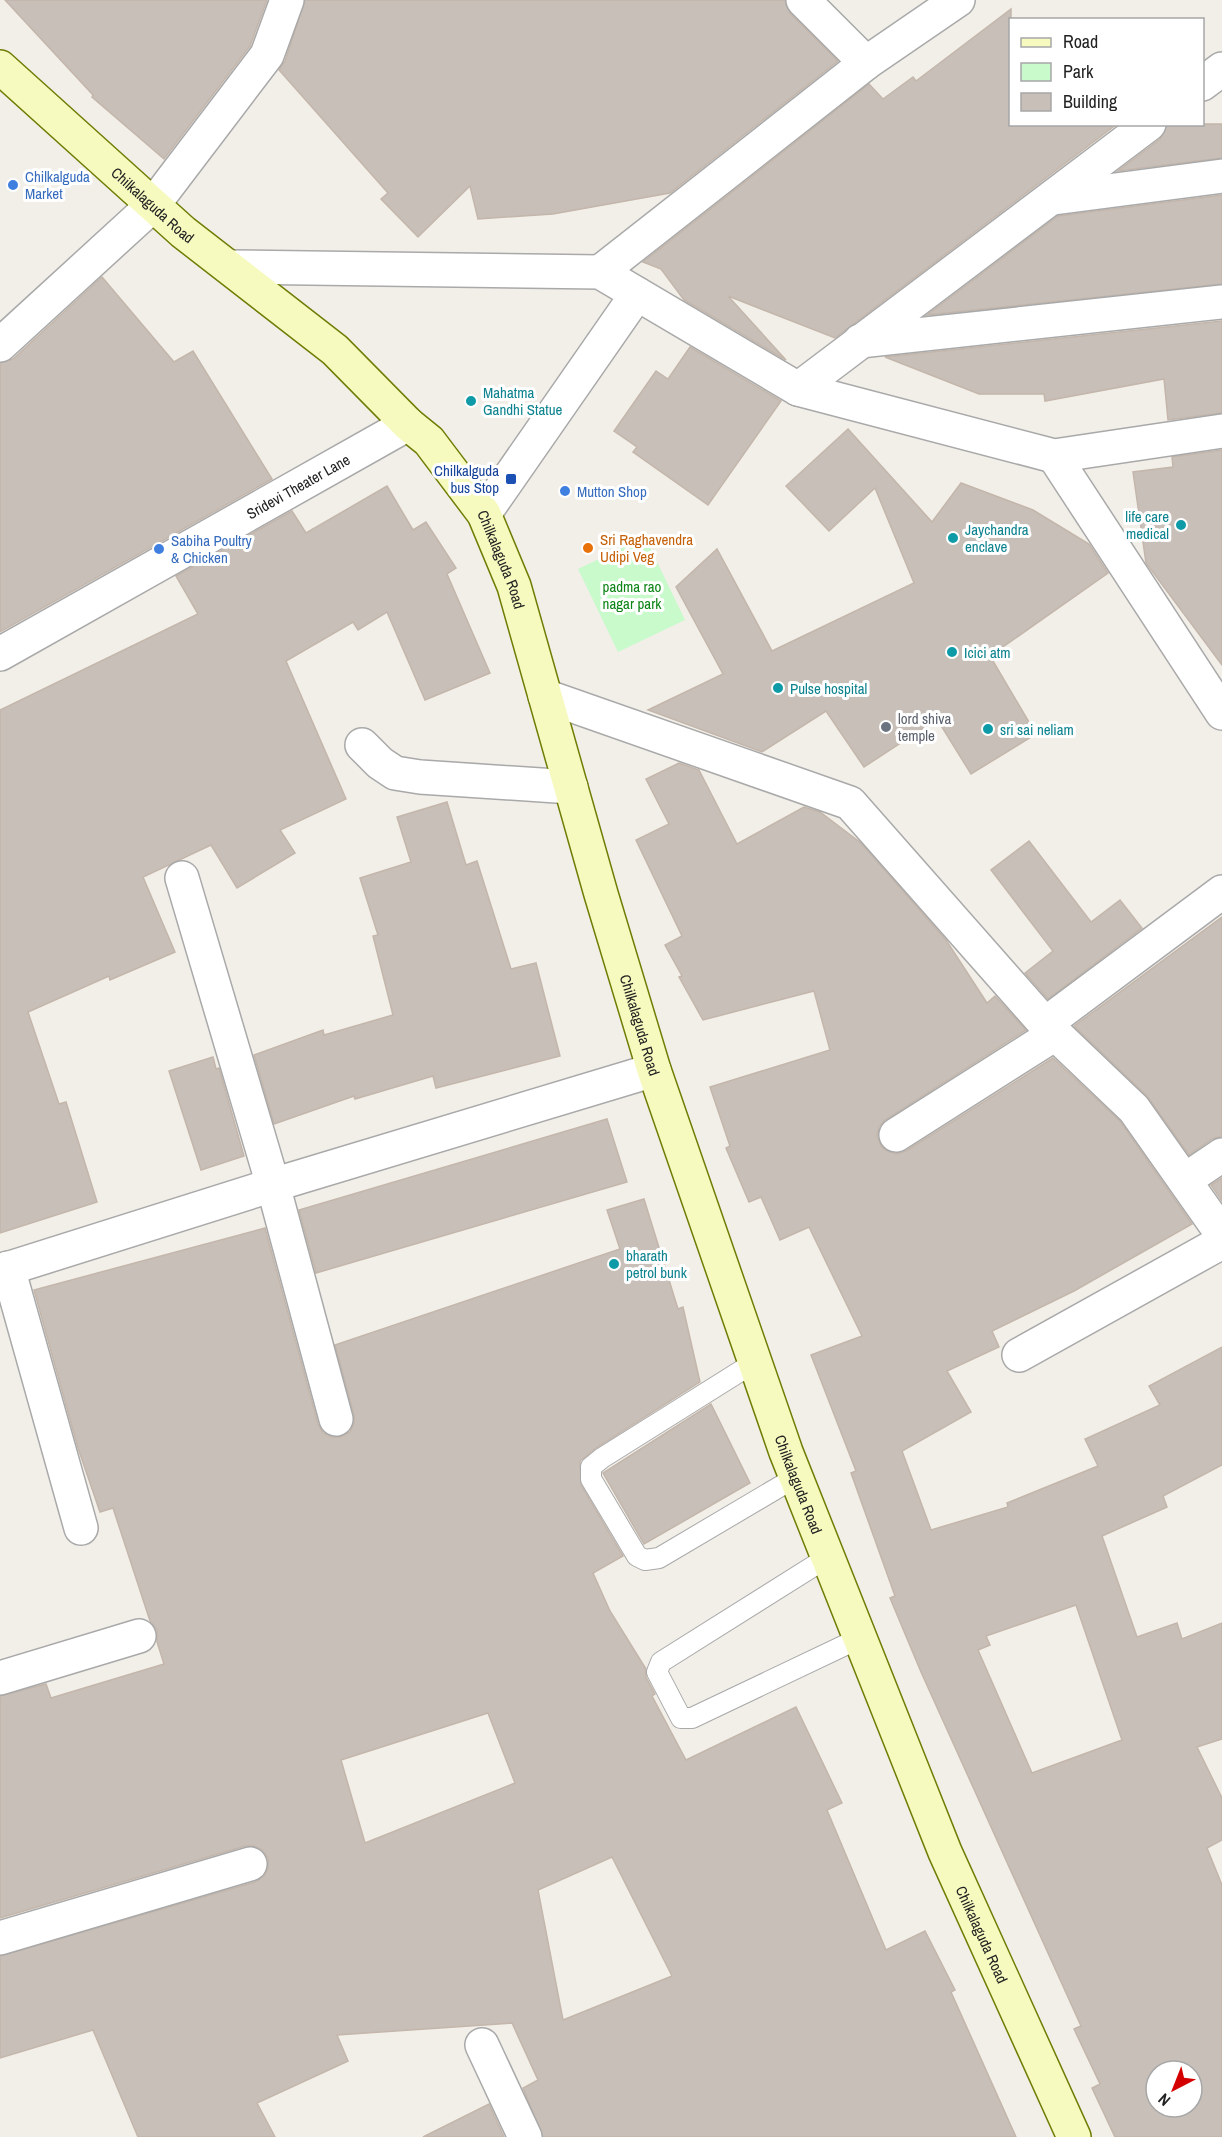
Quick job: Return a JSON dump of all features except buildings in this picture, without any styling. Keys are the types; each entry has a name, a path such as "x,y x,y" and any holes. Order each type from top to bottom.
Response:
{"main road":[{"name":"Chilkalaguda Road","path":"0,67 183,232 335,350 408,424 429,441 484,514 514,586 654,1070 796,1477 945,1852 1074,2137"}],"street":[{"path":"0,345 153,205 267,55 287,0"},
{"path":"803,0 866,63"},
{"path":"600,272 866,63 958,0"},
{"path":"1204,83 1222,69"},
{"path":"798,389 1146,126"},
{"path":"1052,198 1222,176"},
{"path":"231,267 600,272 798,389 1054,456 1222,431"},
{"path":"484,514 637,294"},
{"path":"860,341 1222,302"},
{"name":"Sridevi Theater Lane","path":"0,654 408,424"},
{"path":"1054,456 1222,713"},
{"path":"545,696 850,803 1050,1029 1134,1109 1222,1234"},
{"path":"362,745 380,763 395,773 420,777 571,787"},
{"path":"182,878 273,1185 336,1419"},
{"path":"896,1135 1050,1029 1222,892"},
{"path":"81,1528 4,1270 273,1185 654,1070"},
{"path":"1185,1180 1222,1155"},
{"path":"1019,1355 1222,1242"},
{"path":"0,1678 139,1636"},
{"path":"0,1938 250,1864"},
{"path":"482,2045 525,2137"}],"lane":[{"path":"755,1362 602,1458 591,1467 591,1479 637,1556 645,1560 658,1558 796,1477"},
{"path":"828,1557 661,1662 657,1672 681,1718 692,1718 860,1638"}],"green space":[{"name":"padma rao nagar park","path":"645,537 685,620 618,652 578,569"}],"place":[{"name":"Chilkalguda Market","path":"13,185"},
{"name":"Mahatma Gandhi Statue","path":"471,401"},
{"name":"Chilkalguda bus Stop","path":"511,479"},
{"name":"Mutton Shop","path":"565,491"},
{"name":"life care medical","path":"1181,525"},
{"name":"Jaychandra enclave","path":"953,538"},
{"name":"Sri Raghavendra Udipi Veg","path":"588,548"},
{"name":"Sabiha Poultry & Chicken","path":"159,549"},
{"name":"Icici atm","path":"952,652"},
{"name":"Pulse hospital","path":"778,688"},
{"name":"lord shiva temple","path":"886,727"},
{"name":"sri sai neliam","path":"988,729"},
{"name":"bharath petrol bunk","path":"614,1264"}]}
